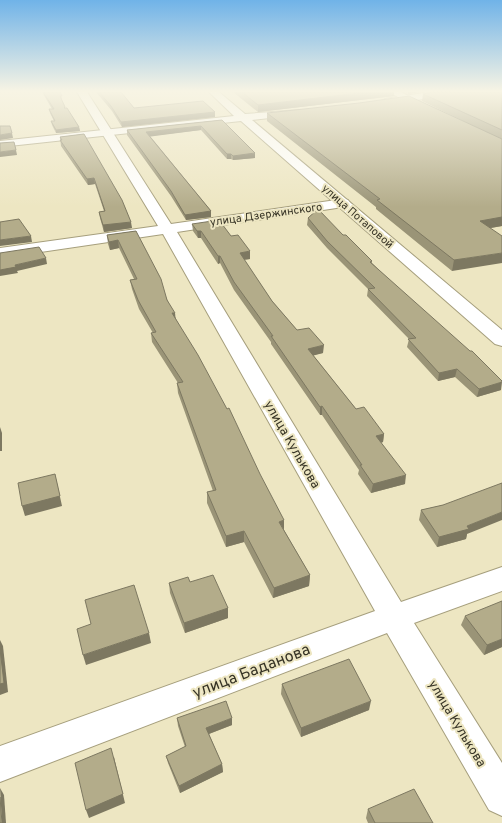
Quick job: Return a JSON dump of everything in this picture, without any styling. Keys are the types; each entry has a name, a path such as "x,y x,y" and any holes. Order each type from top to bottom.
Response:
{"street":[{"path":"0,144 122,130"},
{"name":"улица Потаповой","path":"259,130 502,340"},
{"name":"улица Кулькова","path":"107,132 167,228 394,617 502,797"},
{"name":"улица Дзержинского","path":"0,253 343,203"},
{"name":"улица Баданова","path":"0,764 502,578"}],"building":[{"path":"0,130 11,130 12,133 0,135"},
{"path":"127,130 161,130 146,132 211,211 185,215 171,191"},
{"path":"205,130 232,130 255,153 233,156 231,154 227,154"},
{"path":"290,130 483,130 502,139 502,217 480,221 502,236 502,253 454,260 377,200 380,199"},
{"path":"84,134 122,200 131,222 103,225 99,212 105,211 94,178 87,179 60,140 62,140 60,137"},
{"path":"14,142 16,150 0,152 0,143"},
{"path":"318,209 343,235 346,235 372,261 370,262 470,351 472,351 502,382 479,389 457,369 439,373 408,339 416,338 368,289 375,288 327,241 308,218"},
{"path":"19,219 31,236 0,240 0,222"},
{"path":"219,220 231,236 238,235 250,251 240,253 272,301 297,330 309,328 324,345 308,349 356,409 364,407 384,434 376,436 406,475 373,484 322,406 320,407 271,336 273,336 234,282 220,256 218,256 201,231 197,231 192,224"},
{"path":"136,231 161,279 167,300 175,313 172,313 198,355 227,409 229,408 260,474 284,520 279,522 310,575 274,588 244,531 226,536 207,492 216,490 177,383 183,382 151,333 156,332 138,300 130,280 137,279 118,240 109,242 107,235"},
{"path":"39,247 46,258 0,270 0,253"},
{"path":"55,474 60,496 22,506 18,483"},
{"path":"502,483 502,512 467,526 469,529 439,537 421,510 443,505"},
{"path":"213,575 228,608 184,623 169,583 188,577 190,582"},
{"path":"134,585 149,633 83,655 77,629 91,624 85,600"},
{"path":"502,601 502,639 487,645 465,616"},
{"path":"0,649 4,683 0,684"},
{"path":"349,659 371,701 301,728 282,684"},
{"path":"226,701 232,718 206,728 222,764 179,786 166,756 186,746 177,718"},
{"path":"111,748 123,794 86,810 75,763"},
{"path":"414,789 433,823 375,823 368,809"},
{"path":"0,797 2,823 0,823"}]}
